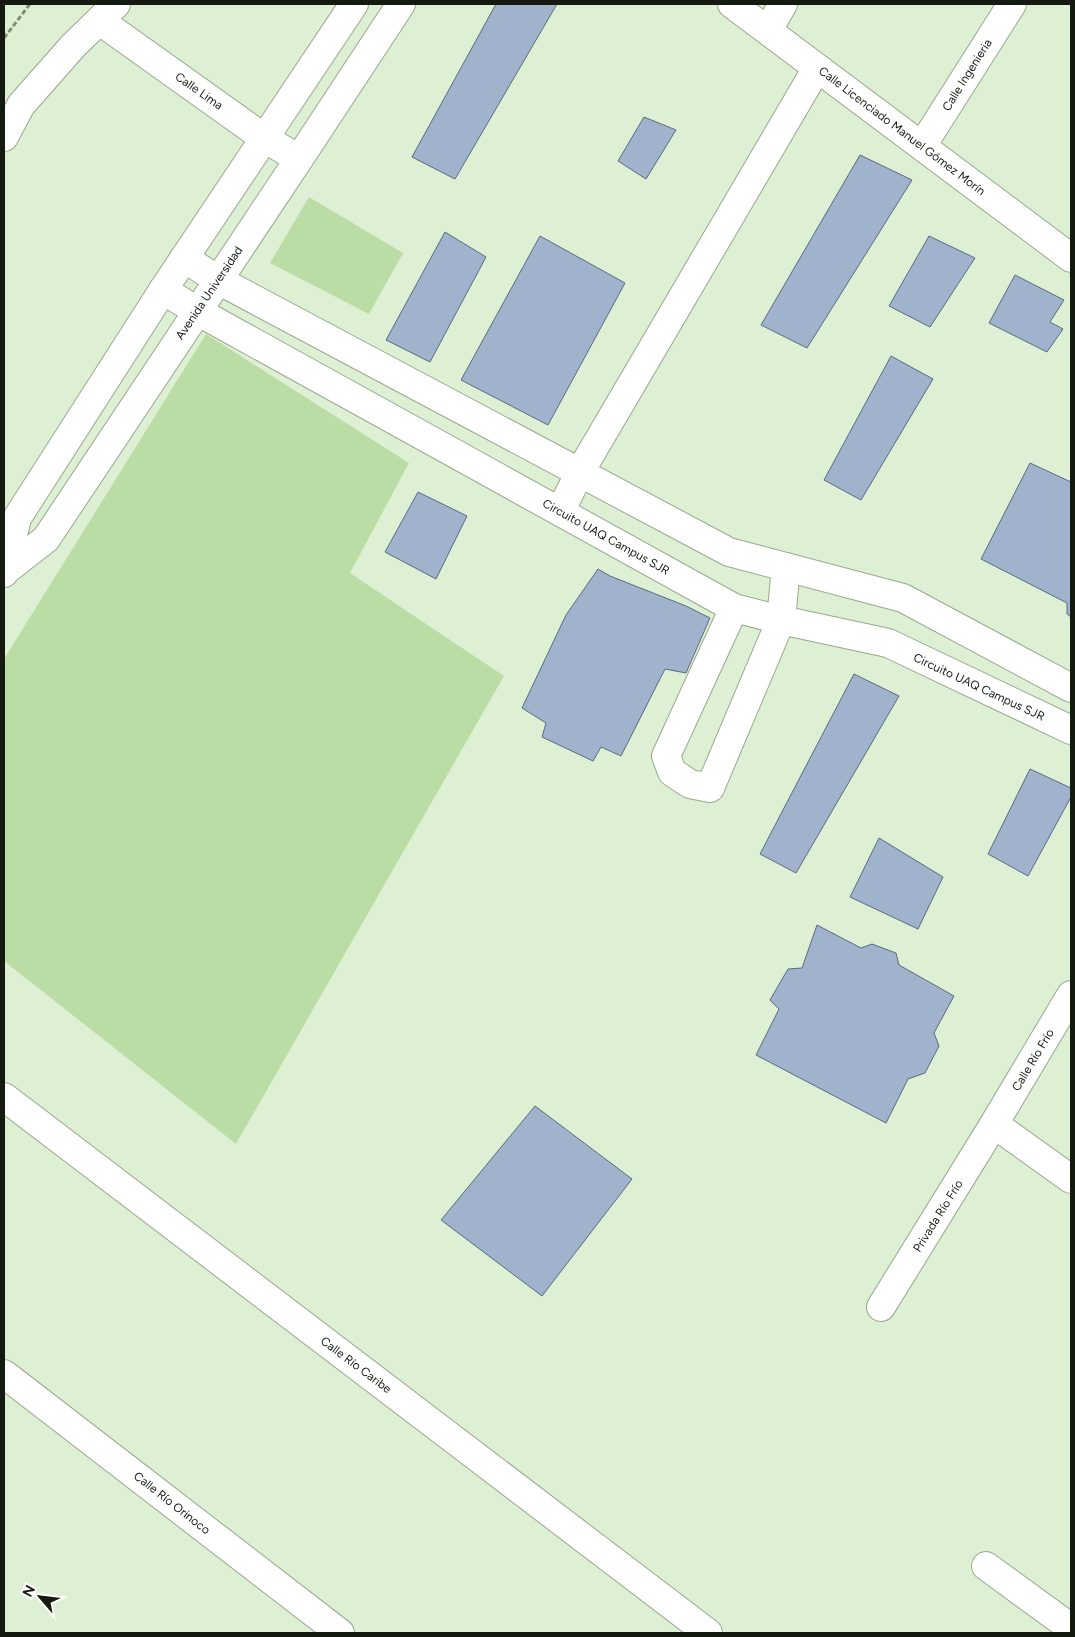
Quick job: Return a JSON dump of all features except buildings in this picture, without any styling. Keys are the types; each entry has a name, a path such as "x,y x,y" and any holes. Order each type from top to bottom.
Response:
{"street":[{"name":"Avenida Universidad","path":"4,572 18,518 163,290 354,4"},
{"name":"Avenida Universidad","path":"4,572 46,539 401,4"},
{"name":"Calle Licenciado Manuel Gómez Morín","path":"732,4 1070,256"},
{"path":"768,30 783,4"},
{"name":"Calle Ingenieria","path":"922,146 1012,4"},
{"name":"Calle Lima","path":"4,137 21,105 73,46 108,12 264,138 299,159"},
{"path":"560,512 580,472 817,68"},
{"path":"184,258 218,280 729,552 903,598 1071,688"},
{"name":"Circuito UAQ Campus SJR","path":"163,290 734,608 888,643 1071,730"},
{"path":"734,608 666,756 672,772 690,784 710,788 781,620 786,567"},
{"name":"Calle Río Frío","path":"994,1124 1071,995"},
{"name":"Calle Río Caribe","path":"4,1097 708,1633"},
{"path":"994,1124 1071,1179"},
{"name":"Privada Río Frío","path":"881,1307 994,1124"},
{"name":"Calle Río Orinoco","path":"4,1374 340,1633"},
{"path":"986,1566 1071,1628"}],"path":[{"path":"4,38 30,4"}],"green space":[{"path":"309,197 403,253 369,314 270,263"},
{"path":"206,334 409,463 350,573 504,676 236,1144 4,961 4,659"}]}
